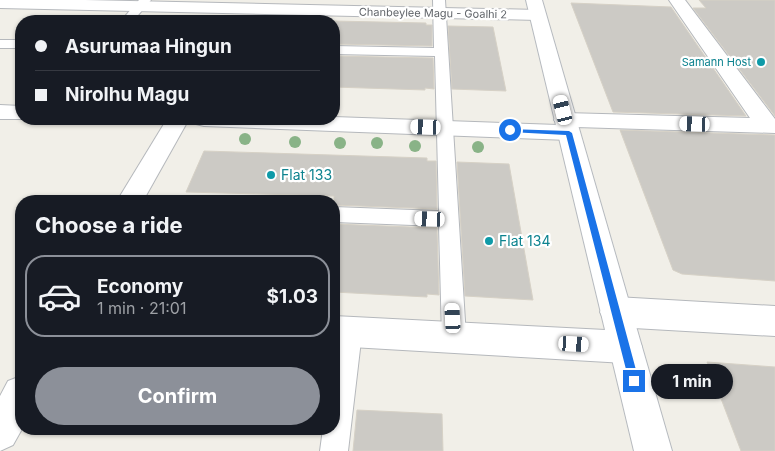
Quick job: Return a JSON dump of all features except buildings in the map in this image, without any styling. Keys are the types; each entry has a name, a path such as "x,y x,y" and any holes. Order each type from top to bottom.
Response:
{"street":[{"path":"677,0 771,126"},
{"name":"Chanbeylee Magu - Goalhi 2","path":"0,1 143,3 237,10 440,7 536,8"},
{"path":"536,8 653,451"},
{"path":"0,112 15,113"},
{"path":"340,124 445,128 771,126"},
{"path":"134,195 174,125"},
{"path":"616,312 775,321"},
{"path":"342,331 625,346"},
{"path":"0,432 15,405"}],"lane":[{"path":"132,15 143,3"},
{"path":"440,7 454,337"},
{"path":"0,44 15,44"},
{"path":"340,50 442,52"},
{"path":"340,215 449,219"},
{"path":"340,361 342,331"},
{"path":"334,451 335,435"}],"place":[{"name":"Samann Host","path":"761,62"},
{"name":"Flat 133","path":"271,175"},
{"name":"Flat 134","path":"489,241"}],"route":[{"path":"510,130 569,133 634,381"}]}
